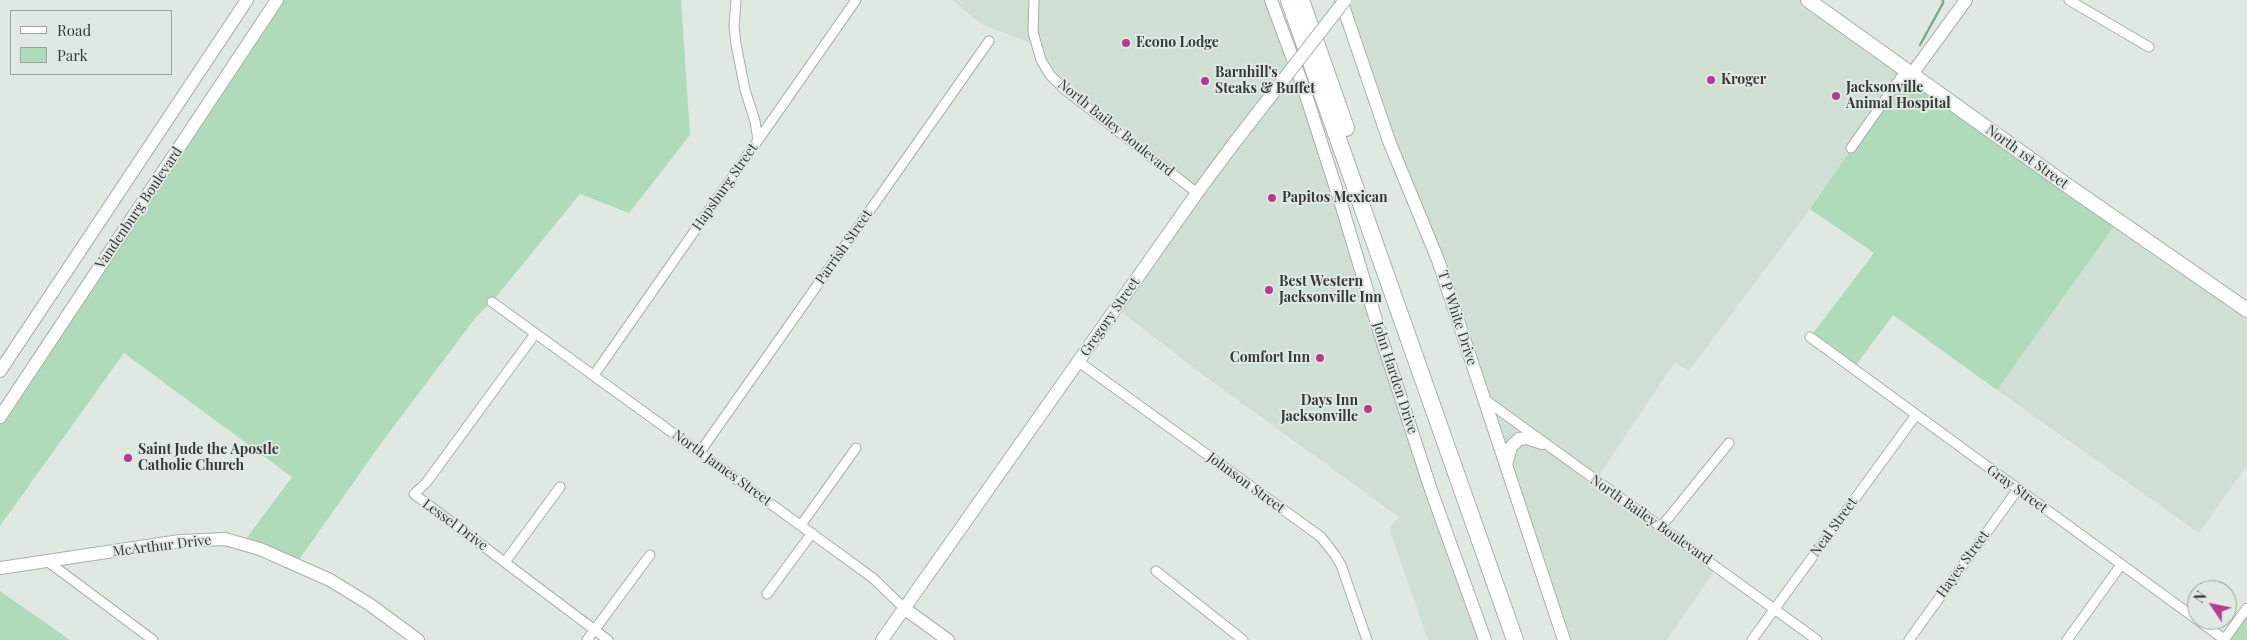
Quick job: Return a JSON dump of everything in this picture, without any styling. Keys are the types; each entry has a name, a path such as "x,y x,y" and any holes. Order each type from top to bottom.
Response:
{"highway":[{"path":"1289,0 1515,640"},
{"path":"1301,0 1525,640"}],"main road":[{"name":"Vandenburg Boulevard","path":"0,372 247,0"},
{"name":"Vandenburg Boulevard","path":"0,417 5,398 277,0"},
{"name":"John Harden Drive","path":"1271,0 1304,89 1431,490 1485,640"},
{"name":"T P White Drive","path":"1341,0 1389,142 1438,260 1564,640"},
{"name":"Gregory Street","path":"882,640 1197,193 1346,0"},
{"name":"North 1st Street","path":"1808,0 2075,192 2247,310"},
{"path":"1909,72 1966,0"},
{"path":"1506,465 1511,448 1519,439 1527,438 1542,442"},
{"name":"McArthur Drive","path":"0,568 180,541 225,539 277,555 330,580 379,610 418,640"},
{"name":"North James Street","path":"905,609 948,640"}],"street":[{"path":"736,0 734,27 736,44 745,90 755,121 758,140"},
{"name":"Hapsburg Street","path":"594,375 856,0"},
{"name":"North Bailey Boulevard","path":"1034,0 1033,32 1041,60 1050,75 1064,89 1197,193"},
{"path":"2069,0 2149,46"},
{"name":"Parrish Street","path":"700,452 988,41"},
{"path":"1851,148 1909,72"},
{"name":"North James Street","path":"492,302 802,525 874,579 905,609"},
{"name":"Lessel Drive","path":"535,334 426,483 414,494 608,640"},
{"name":"Gray Street","path":"1810,337 2224,640"},
{"name":"Johnson Street","path":"1079,362 1321,537 1336,555 1341,565 1367,640"},
{"name":"North Bailey Boulevard","path":"1484,399 1817,640"},
{"name":"Neal Street","path":"1752,640 1916,415"},
{"path":"1661,527 1729,443"},
{"path":"802,525 856,448"},
{"path":"505,562 560,487"},
{"name":"Hayes Street","path":"1909,640 2018,489"},
{"path":"767,594 812,533"},
{"path":"587,640 650,555"},
{"path":"47,561 153,640"},
{"path":"2067,640 2121,565"},
{"path":"1156,571 1243,640"},
{"path":"2224,640 2247,608"}],"shaded area":[{"path":"953,0 1271,0 1485,640 1428,640 1389,528 1399,517 1210,380 1116,308 1197,193 1050,75 1036,45 981,24"},
{"path":"1341,0 1808,0 1906,70 1810,209 1689,371 1675,362 1596,480 1717,567 1667,640 1564,640"},
{"path":"2118,221 2247,310 2247,465 2199,533 1997,390"}],"green space":[{"path":"277,0 681,0 690,135 629,213 580,194 492,302 476,317 382,442 296,564 243,543 292,477 124,353 0,526 0,417"},
{"path":"1906,70 2118,221 1997,390 1893,315 1853,369 1810,337 1874,253 1810,209"},
{"path":"0,591 70,640 0,640"},
{"path":"2247,609 2247,640 2224,640 2231,630 2237,630 2237,622"}],"waterway":[{"path":"1920,45 1943,0"}],"place":[{"name":"Econo Lodge","path":"1126,43"},
{"name":"Kroger","path":"1711,80"},
{"name":"Barnhill's Steaks & Buffet","path":"1205,81"},
{"name":"Jacksonville Animal Hospital","path":"1836,96"},
{"name":"Papitos Mexican","path":"1272,198"},
{"name":"Best Western Jacksonville Inn","path":"1269,290"},
{"name":"Comfort Inn","path":"1320,358"},
{"name":"Days Inn Jacksonville","path":"1368,409"},
{"name":"Saint Jude the Apostle Catholic Church","path":"128,458"}]}
